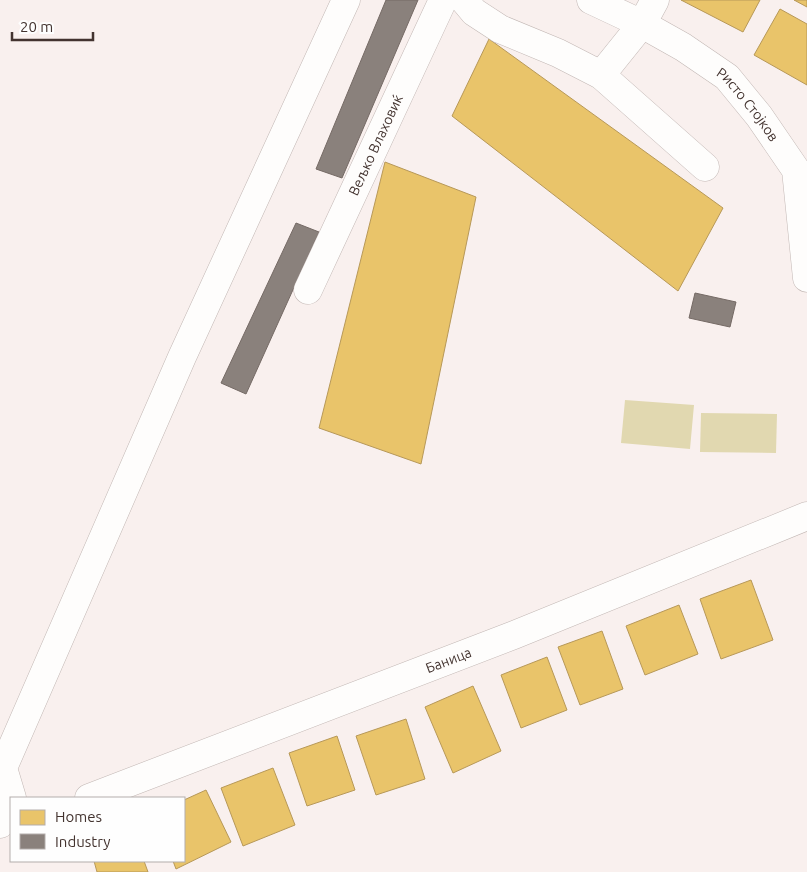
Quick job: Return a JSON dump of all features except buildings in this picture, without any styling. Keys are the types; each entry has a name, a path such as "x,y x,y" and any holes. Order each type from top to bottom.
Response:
{"street":[{"path":"12,797 3,768 182,357 346,0"},
{"name":"Вељко Влаховиќ","path":"308,290 443,0"},
{"path":"464,0 474,12 500,29 558,53 601,76 705,167"},
{"name":"Ристо Стојков","path":"591,0 642,24 684,47 727,77 759,116 802,161 807,278"},
{"path":"601,76 642,24 655,0"},
{"path":"807,516 807,536"},
{"name":"Баница","path":"93,797 514,635 807,516"},
{"path":"0,824 10,802"}],"shaded area":[{"path":"625,400 694,405 690,449 621,443"},
{"path":"701,413 777,414 776,453 700,452"}]}
